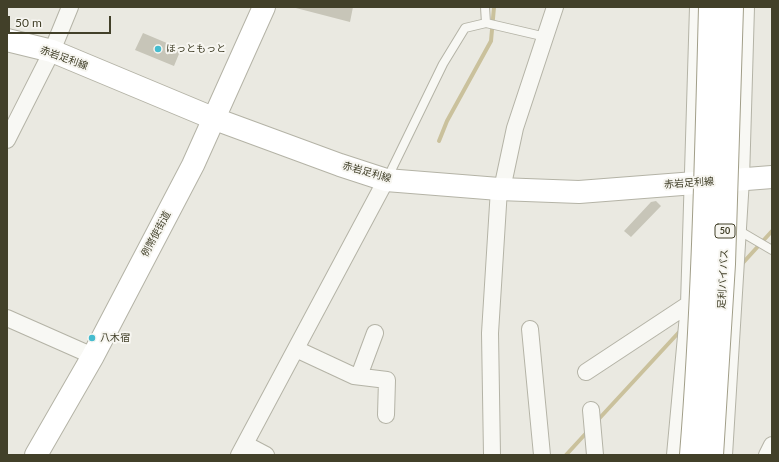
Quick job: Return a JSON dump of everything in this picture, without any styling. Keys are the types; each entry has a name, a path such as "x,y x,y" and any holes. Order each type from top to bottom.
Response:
{"main road":[{"name":"例幣使街道","path":"36,455 93,356 189,172 215,119 264,7"},
{"name":"足利バイパス","path":"691,455 698,366 703,266 710,7"},
{"name":"足利バイパス","path":"712,455 724,264 732,7"},
{"name":"赤岩足利線","path":"7,40 52,51 215,119 340,165 386,180 501,189 579,192 692,182 772,177"}],"street":[{"path":"7,140 52,51 70,7"},
{"path":"492,455 490,333 501,189 515,128 555,7"},
{"path":"675,455 689,304 698,7"},
{"path":"724,455 741,179 746,7"},
{"path":"266,455 242,449 386,180"},
{"path":"586,372 689,304"},
{"path":"7,318 93,356"},
{"path":"530,329 542,455"},
{"path":"359,376 375,333"},
{"path":"296,349 354,376 387,380 386,415"},
{"path":"591,410 595,455"},
{"path":"767,455 772,445"}],"lane":[{"path":"484,7 486,23"},
{"path":"386,180 443,64 465,28 486,23 546,37"},
{"path":"738,230 772,250"}],"building":[{"path":"292,7 353,7 350,22"},
{"name":"ほっともっと","path":"143,33 181,49 174,66 135,50"},
{"path":"656,201 661,206 631,237 624,231 651,202"}],"waterway":[{"path":"439,141 447,121 491,41 494,7"},
{"path":"741,265 772,231"},
{"path":"596,422 681,330"},
{"path":"566,455 589,430"}],"place":[{"name":"ほっともっと","path":"158,49"},
{"name":"八木宿","path":"92,338"}]}
